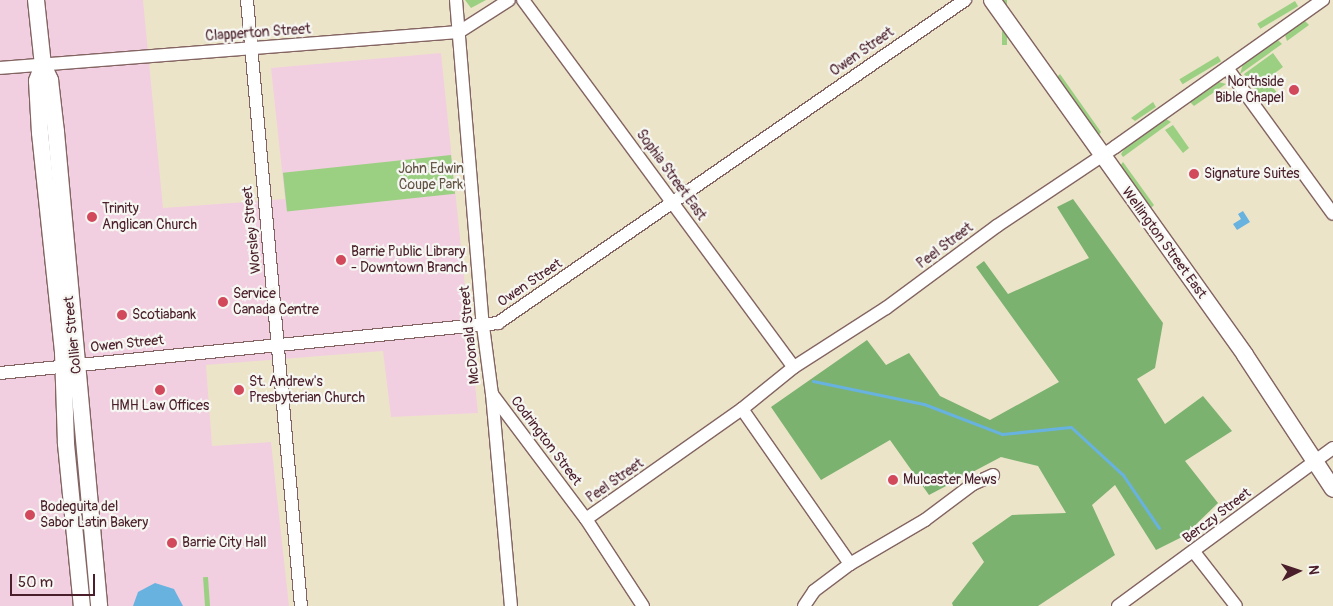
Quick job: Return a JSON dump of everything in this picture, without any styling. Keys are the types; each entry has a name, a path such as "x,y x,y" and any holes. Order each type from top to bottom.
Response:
{"street":[{"name":"Collier Street","path":"36,0 43,65 51,88 70,366 99,606"},
{"name":"Worsley Street","path":"247,0 301,606"},
{"name":"McDonald Street","path":"456,0 483,326 492,394 511,606"},
{"name":"Clapperton Street","path":"0,68 459,32 509,0"},
{"name":"Sophia Street East","path":"524,0 794,367"},
{"name":"Owen Street","path":"0,373 278,343 483,326 498,323 673,204 965,0"},
{"name":"Wellington Street East","path":"992,0 1101,156 1245,355 1333,489"},
{"name":"Peel Street","path":"586,520 742,409 794,367 886,308 997,226 1101,156 1323,0"},
{"path":"1227,68 1333,214"},
{"name":"Collier Street","path":"70,366 66,444 82,606"},
{"name":"Codrington Street","path":"492,394 586,520 643,606"},
{"path":"742,409 850,564"},
{"name":"Berczy Street","path":"1118,606 1333,448"},
{"path":"804,606 814,591 850,564 925,520 973,484 992,476"},
{"path":"1194,552 1236,606"}],"shaded area":[{"path":"0,0 143,0 163,208 285,199 271,68 441,53 478,413 391,417 383,351 206,365 212,446 271,442 289,606 0,606"}],"green space":[{"path":"465,0 486,0 471,8"},
{"path":"1002,0 1007,0 1007,45 1002,45"},
{"path":"1295,1 1298,6 1260,29 1257,24"},
{"path":"1305,21 1309,25 1287,41 1285,35"},
{"path":"1278,40 1282,44 1240,74 1243,64"},
{"path":"1273,53 1283,67 1267,79 1280,97 1266,104 1244,74"},
{"path":"1218,56 1221,61 1183,84 1179,79"},
{"path":"1060,74 1101,132 1099,135 1057,77"},
{"path":"1219,82 1226,84 1194,106 1190,102"},
{"path":"1153,102 1156,107 1135,121 1131,118"},
{"path":"1166,119 1171,122 1123,157 1121,154 1125,148"},
{"path":"1173,125 1189,148 1183,153 1165,130"},
{"name":"John Edwin Coupe Park","path":"451,155 455,194 287,211 283,173"},
{"path":"1123,162 1154,205 1151,208 1120,166"},
{"path":"1073,199 1163,323 1155,368 1137,379 1165,424 1203,396 1232,431 1185,461 1218,503 1184,536 1156,550 1115,485 1092,505 1115,555 1038,606 953,606 952,603 984,562 972,543 1012,515 1066,513 1038,466 1001,457 929,495 890,440 821,480 771,407 867,340 886,365 909,353 940,396 990,420 1059,382 976,267 984,261 1008,294 1089,258 1057,207"},
{"path":"203,577 208,577 210,606 205,606"}],"water":[{"path":"1243,211 1250,222 1237,230 1233,224 1241,219 1238,214"},
{"path":"155,583 174,589 183,606 133,606 138,592"}],"waterway":[{"path":"813,381 924,404 1002,434 1071,427 1123,475 1159,528"}],"place":[{"name":"Northside Bible Chapel","path":"1294,90"},
{"name":"Signature Suites","path":"1194,174"},
{"name":"Trinity Anglican Church","path":"92,217"},
{"name":"Barrie Public Library - Downtown Branch","path":"341,260"},
{"name":"Service Canada Centre","path":"223,302"},
{"name":"Scotiabank","path":"122,315"},
{"name":"HMH Law Offices","path":"160,390"},
{"name":"St. Andrew's Presbyterian Church","path":"239,390"},
{"name":"Mulcaster Mews","path":"893,480"},
{"name":"Bodeguita del Sabor Latin Bakery","path":"30,515"},
{"name":"Barrie City Hall","path":"172,543"}]}
